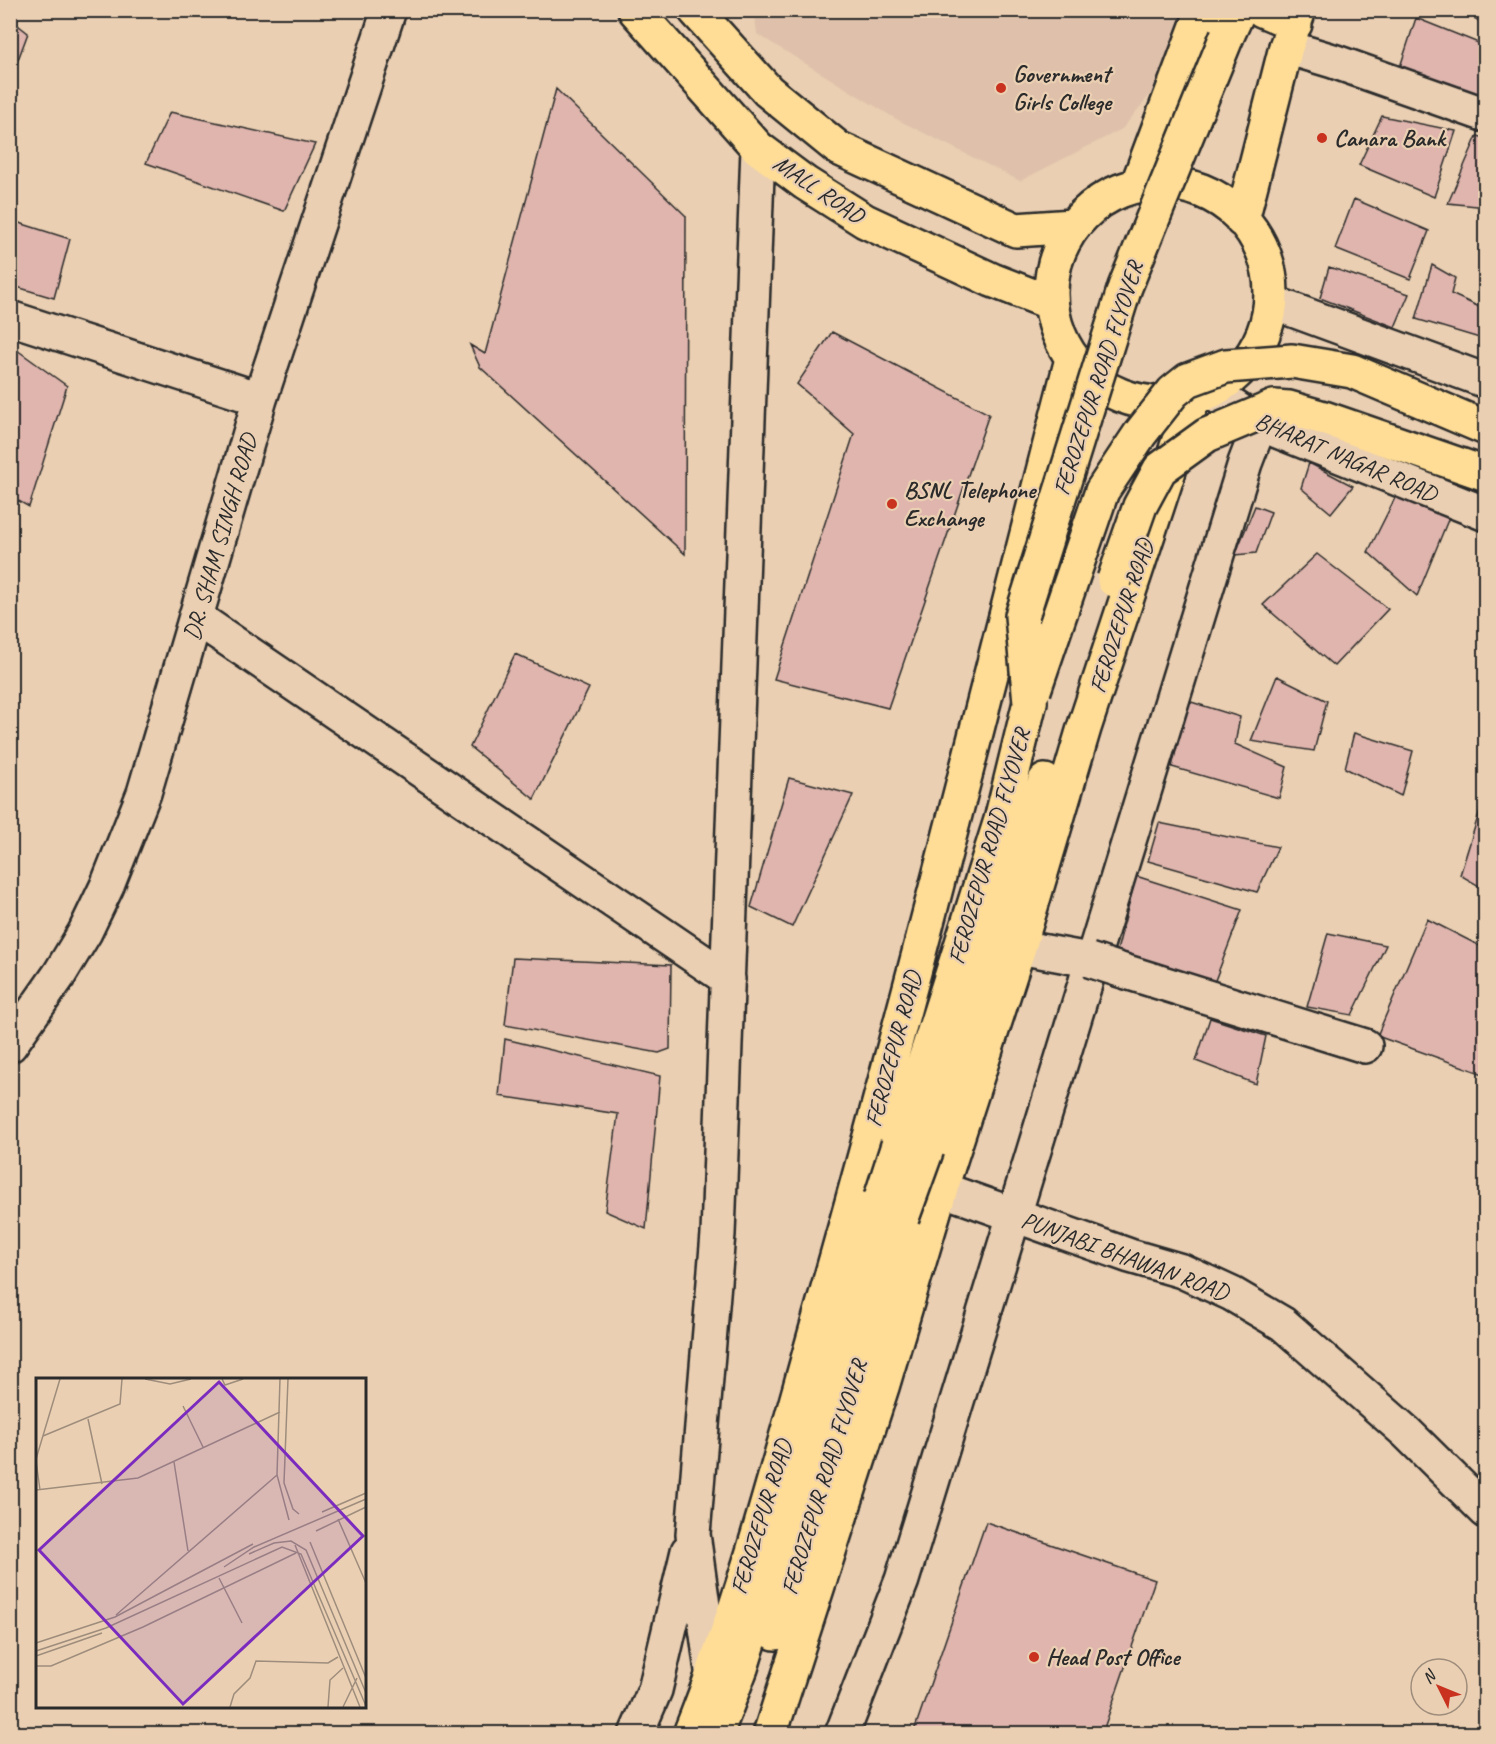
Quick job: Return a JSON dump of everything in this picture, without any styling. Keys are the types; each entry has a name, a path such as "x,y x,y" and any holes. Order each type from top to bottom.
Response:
{"main road":[{"name":"MALL ROAD","path":"635,10 758,148 806,183 865,221 992,280 1051,303"},
{"name":"MALL ROAD","path":"695,10 720,25 768,91 838,148 1016,230 1073,226"},
{"path":"1137,186 1203,10"},
{"path":"1242,220 1293,27 1262,10"},
{"name":"FEROZEPUR ROAD FLYOVER","path":"913,1147 1001,820 1030,702 1022,616 1125,287 1233,23"},
{"path":"1157,183 1194,187 1227,204 1253,231 1268,265 1271,302 1262,338 1241,369 1175,403 1138,402 1104,389 1075,365 1056,333 1050,296 1055,259 1073,226 1094,205 1137,186 1157,183"},
{"name":"FEROZEPUR ROAD","path":"690,1734 713,1678 766,1503 863,1162 1072,359"},
{"path":"1030,702 1102,491 1140,434 1173,392 1188,381 1210,385 1292,361 1352,370 1485,428"},
{"name":"FEROZEPUR ROAD","path":"770,1734 882,1387 941,1188 1019,947 1084,728 1210,385"},
{"path":"1267,416 1289,408 1485,474"},
{"name":"FEROZEPUR ROAD","path":"1114,580 1140,506 1160,469 1214,432 1267,416"},
{"name":"FEROZEPUR ROAD FLYOVER","path":"913,1147 943,1093 1044,784 1114,580"},
{"path":"892,1208 913,1147"},
{"name":"FEROZEPUR ROAD FLYOVER","path":"716,1734 741,1668 810,1450 892,1208"},
{"name":"FEROZEPUR ROAD FLYOVER","path":"741,1734 835,1450 892,1208"}],"street":[{"name":"DR. SHAM SINGH ROAD","path":"10,1045 59,975 85,932 107,886 144,793 260,399 389,10"},
{"path":"1293,27 1334,61 1485,115"},
{"path":"636,1734 655,1690 693,1534 718,1234 758,148"},
{"path":"1271,302 1485,381"},
{"path":"10,318 260,399"},
{"name":"BHARAT NAGAR ROAD","path":"1210,385 1267,416 1485,514"},
{"path":"842,1734 902,1580 1245,463 1267,416"},
{"path":"197,618 728,979"},
{"path":"1019,947 1103,964 1365,1046"},
{"name":"PUNJABI BHAWAN ROAD","path":"863,1162 1182,1271 1232,1294 1283,1324 1406,1432 1485,1511"},
{"path":"693,1534 713,1678"}],"shaded area":[{"name":"Government Girls College","path":"754,11 1194,11 1180,58 1122,129 1020,181 896,119 757,34"}],"building":[{"path":"1463,10 1486,10 1486,26"},
{"path":"1416,18 1486,46 1486,66 1480,97 1400,67"},
{"path":"10,19 28,33 16,65 10,61"},
{"path":"556,89 686,216 685,554 480,367 470,345 485,354"},
{"path":"170,112 315,144 284,211 146,163"},
{"path":"1382,116 1456,131 1434,197 1359,165"},
{"path":"1477,136 1486,138 1486,207 1448,203"},
{"path":"1354,199 1429,231 1410,279 1335,249"},
{"path":"10,220 70,239 54,298 10,285"},
{"path":"1432,265 1455,278 1451,294 1486,310 1486,340 1416,319"},
{"path":"1329,267 1409,294 1395,327 1320,298"},
{"path":"832,332 989,414 888,708 774,679 854,434 797,384"},
{"path":"10,345 67,386 29,507 10,496"},
{"path":"1309,463 1353,486 1331,513 1301,488"},
{"path":"1396,496 1450,515 1417,596 1368,552"},
{"path":"1255,506 1271,512 1256,553 1235,555"},
{"path":"1317,554 1388,609 1334,666 1263,605"},
{"path":"515,654 589,688 534,799 470,747"},
{"path":"1277,676 1327,701 1314,751 1251,741"},
{"path":"1188,701 1240,717 1235,744 1287,767 1279,798 1172,767"},
{"path":"1354,733 1413,751 1401,796 1345,768"},
{"path":"789,778 853,795 792,927 751,907"},
{"path":"1486,791 1486,890 1460,875"},
{"path":"1159,823 1278,847 1257,892 1148,861"},
{"path":"1136,876 1242,910 1214,983 1117,951"},
{"path":"1427,919 1486,949 1486,1075 1377,1036"},
{"path":"1328,933 1386,945 1352,1015 1307,1007"},
{"path":"513,958 671,965 670,1049 659,1053 505,1025"},
{"path":"1210,1018 1266,1036 1256,1084 1196,1061"},
{"path":"505,1039 660,1076 646,1229 605,1211 618,1114 499,1096"},
{"name":"Head Post Office","path":"986,1522 1155,1580 1102,1734 913,1734"}],"place":[{"name":"Government Girls College","path":"1001,88"},
{"name":"Canara Bank","path":"1322,138"},
{"name":"BSNL Telephone Exchange","path":"892,504"},
{"name":"Head Post Office","path":"1034,1657"}]}
